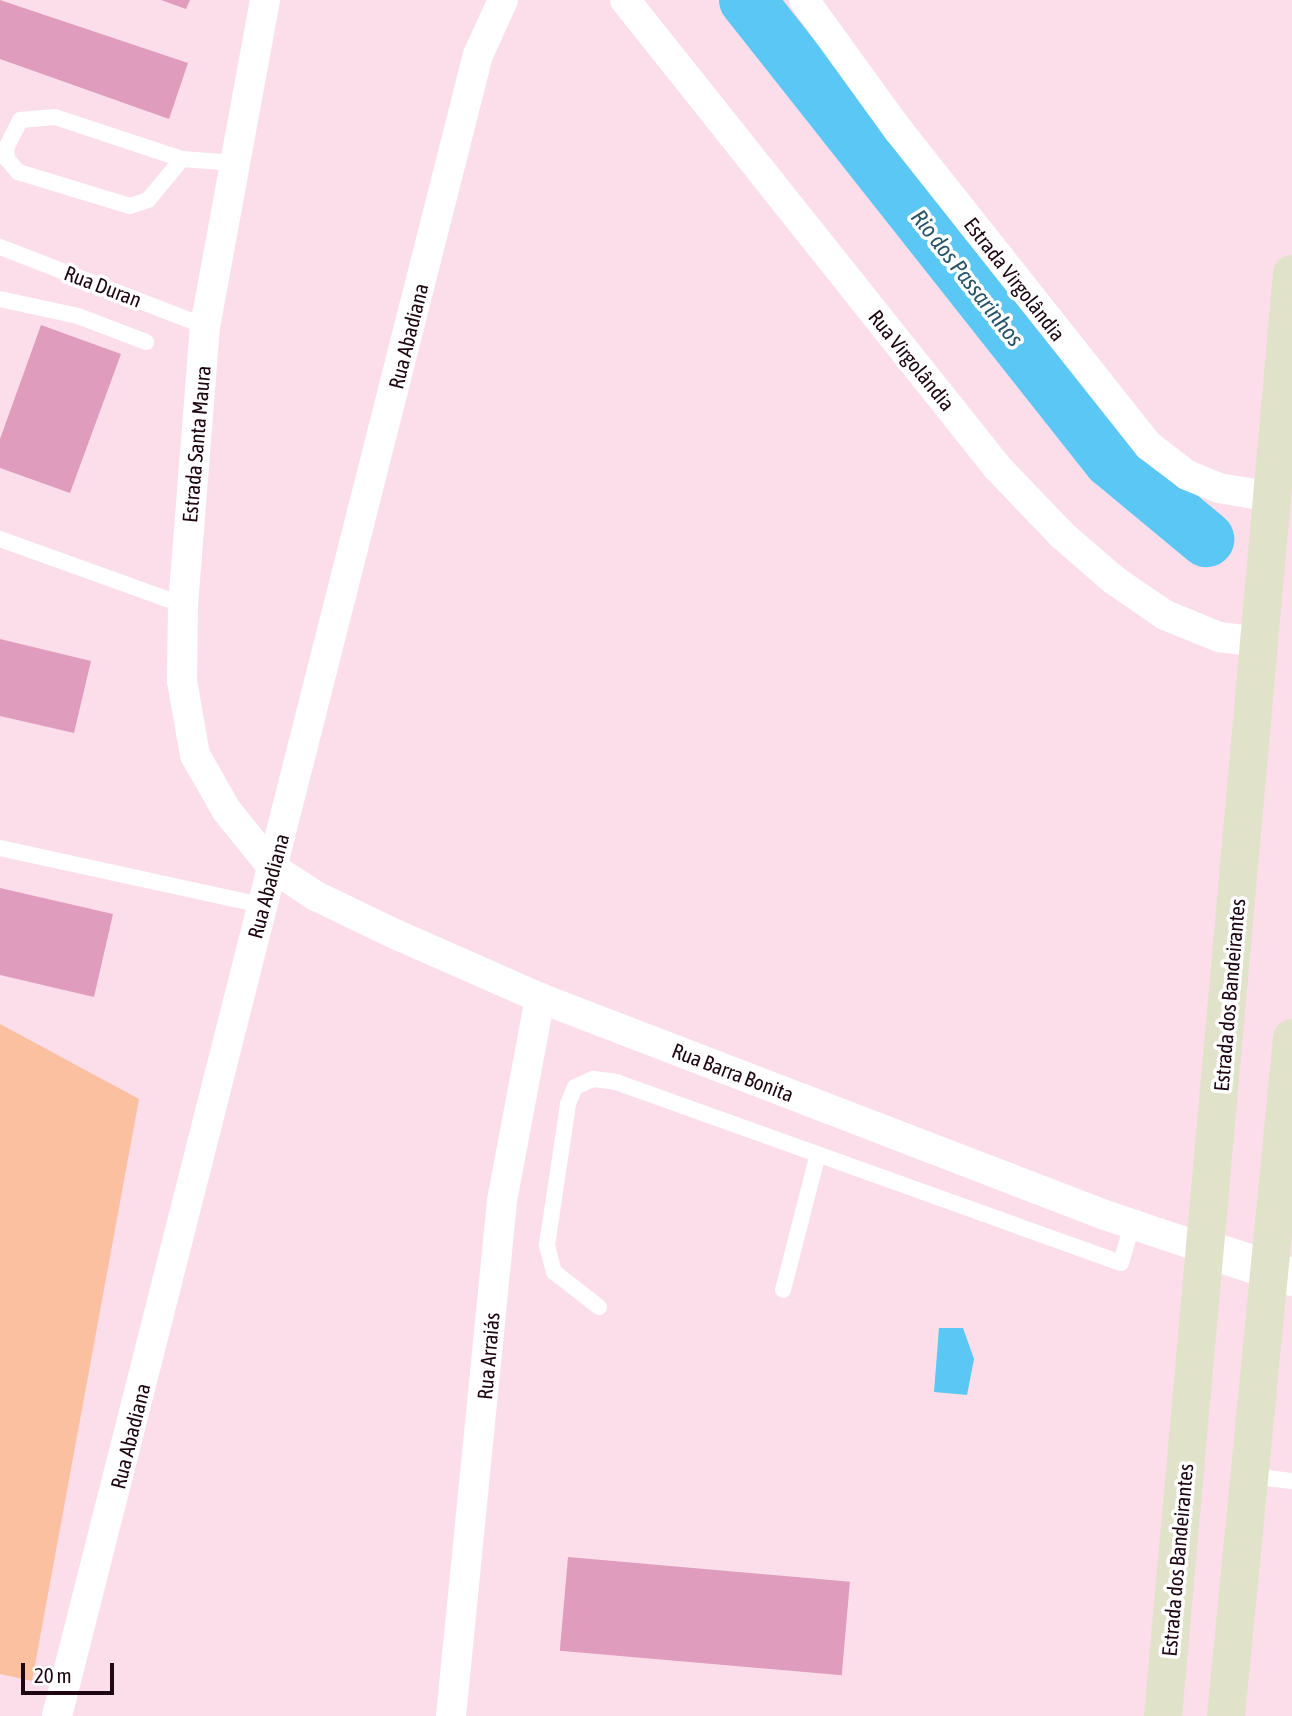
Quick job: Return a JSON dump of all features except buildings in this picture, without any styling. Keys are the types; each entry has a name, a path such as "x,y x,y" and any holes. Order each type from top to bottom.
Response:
{"main road":[{"name":"Estrada dos Bandeirantes","path":"1163,1716 1292,274"},
{"path":"1226,1716 1250,1476 1282,1273 1292,1038"}],"street":[{"name":"Estrada Santa Maura","path":"265,0 205,326 183,605 182,681 195,755 227,811 273,868"},
{"name":"Rua Abadiana","path":"57,1716 478,55 503,0"},
{"name":"Rua Virgolândia","path":"625,0 997,467 1062,535 1114,580 1165,615 1219,637 1259,642"},
{"name":"Estrada Virgolândia","path":"804,0 899,131 1149,446 1187,475 1219,488 1272,497"},
{"name":"Rua Barra Bonita","path":"273,868 316,896 540,998 1132,1225 1206,1249"},
{"name":"Rua Arraiás","path":"451,1716 502,1201 540,998"},
{"path":"1206,1249 1282,1273"}],"lane":[{"path":"182,159 148,200 130,206 18,172 7,159 6,148 20,120 55,117 182,159 235,163"},
{"name":"Rua Duran","path":"0,247 205,326"},
{"path":"0,299 78,316 146,342"},
{"path":"0,539 183,605"},
{"path":"0,848 262,905"},
{"path":"599,1307 554,1272 547,1245 568,1104 575,1087 593,1079 616,1082 1121,1263 1132,1225"},
{"path":"783,1290 818,1154"},
{"path":"1250,1476 1292,1482"}],"shaded area":[{"path":"0,1024 139,1099 32,1681 0,1674"}],"water":[{"path":"939,1328 963,1328 974,1359 967,1395 934,1392"}],"waterway":[{"name":"Rio dos Passarinhos","path":"747,0 1111,460 1206,539"}]}
